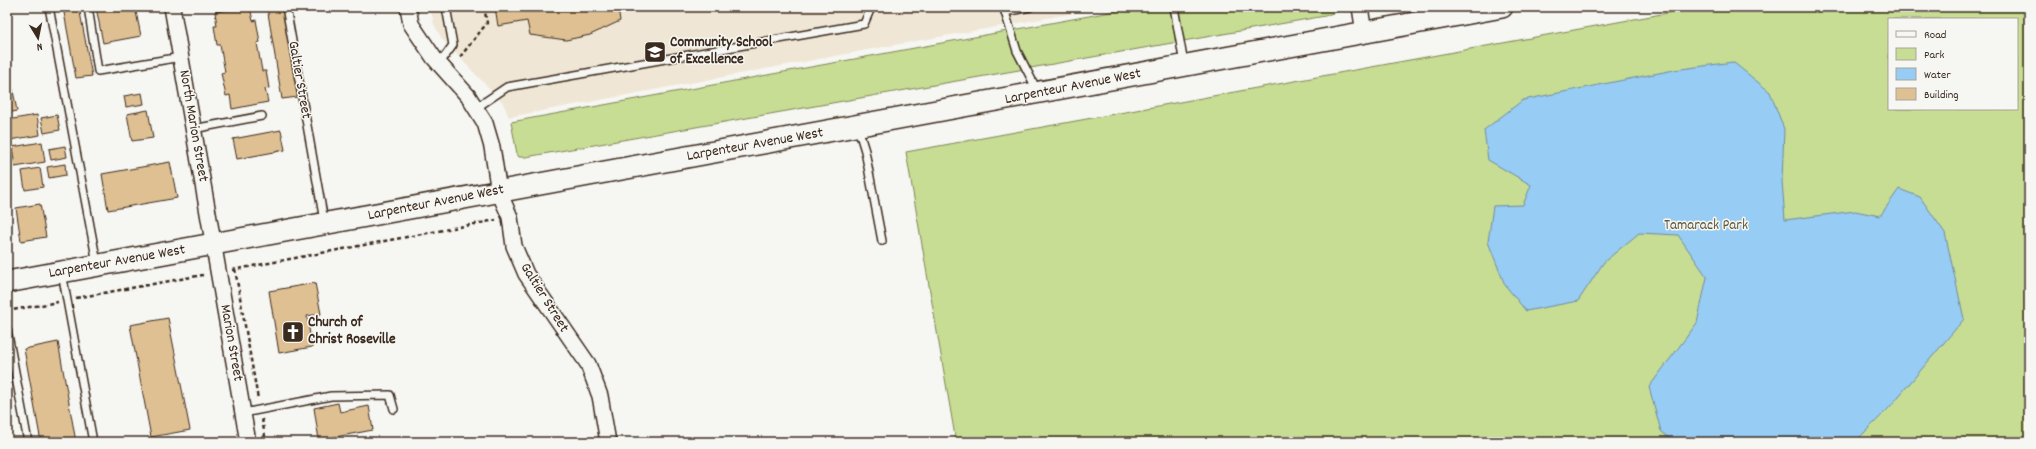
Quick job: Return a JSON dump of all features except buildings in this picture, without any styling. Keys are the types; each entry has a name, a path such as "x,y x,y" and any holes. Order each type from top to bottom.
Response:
{"main road":[{"name":"Larpenteur Avenue West","path":"7,282 1364,34 1502,7"}],"street":[{"name":"North Marion Street","path":"172,7 213,245"},
{"name":"Galtier Street","path":"408,7 411,24 440,64 476,108 485,123 492,147 499,192 510,217 514,246 526,274 588,364 600,396 608,442"},
{"path":"1360,7 1364,34"},
{"name":"Marion Street","path":"213,245 248,442"}],"lane":[{"path":"49,7 97,265"},
{"path":"88,7 98,71 181,57"},
{"name":"Galtier Street","path":"286,7 325,224"},
{"path":"440,64 453,45 446,7"},
{"path":"476,108 507,87 864,24 870,7"},
{"path":"1030,7 1005,9 1017,51 1039,93"},
{"path":"1174,7 1185,66"},
{"path":"193,129 262,116"},
{"path":"858,127 866,158 882,241"},
{"path":"62,272 93,442"},
{"path":"7,329 28,442"},
{"path":"243,413 331,396 390,395 394,409"}],"path":[{"path":"458,60 487,22 484,7"},
{"path":"266,442 235,269 493,220"},
{"path":"7,311 202,275"}],"shaded area":[{"name":"Community School of Excellence","path":"430,7 1109,7 910,42 509,117 503,103 442,39 434,24"}],"green space":[{"path":"1138,7 1341,7 1338,11 1325,16 526,157 519,157 517,154 511,122"},
{"name":"Tamarack Park","path":"1700,7 2029,7 2029,442 956,442 906,152"}],"water":[{"path":"1733,62 1770,92 1784,129 1782,181 1785,220 1855,211 1880,216 1899,189 1920,197 1945,233 1964,319 1888,409 1855,442 1673,442 1661,431 1649,387 1697,323 1707,277 1678,235 1639,233 1604,262 1578,301 1526,311 1505,285 1488,242 1493,206 1523,205 1531,185 1488,160 1484,130 1523,100 1674,70"}],"place":[{"name":"Community School of Excellence","path":"655,52"},
{"name":"Church of Christ Roseville","path":"293,332"}]}
